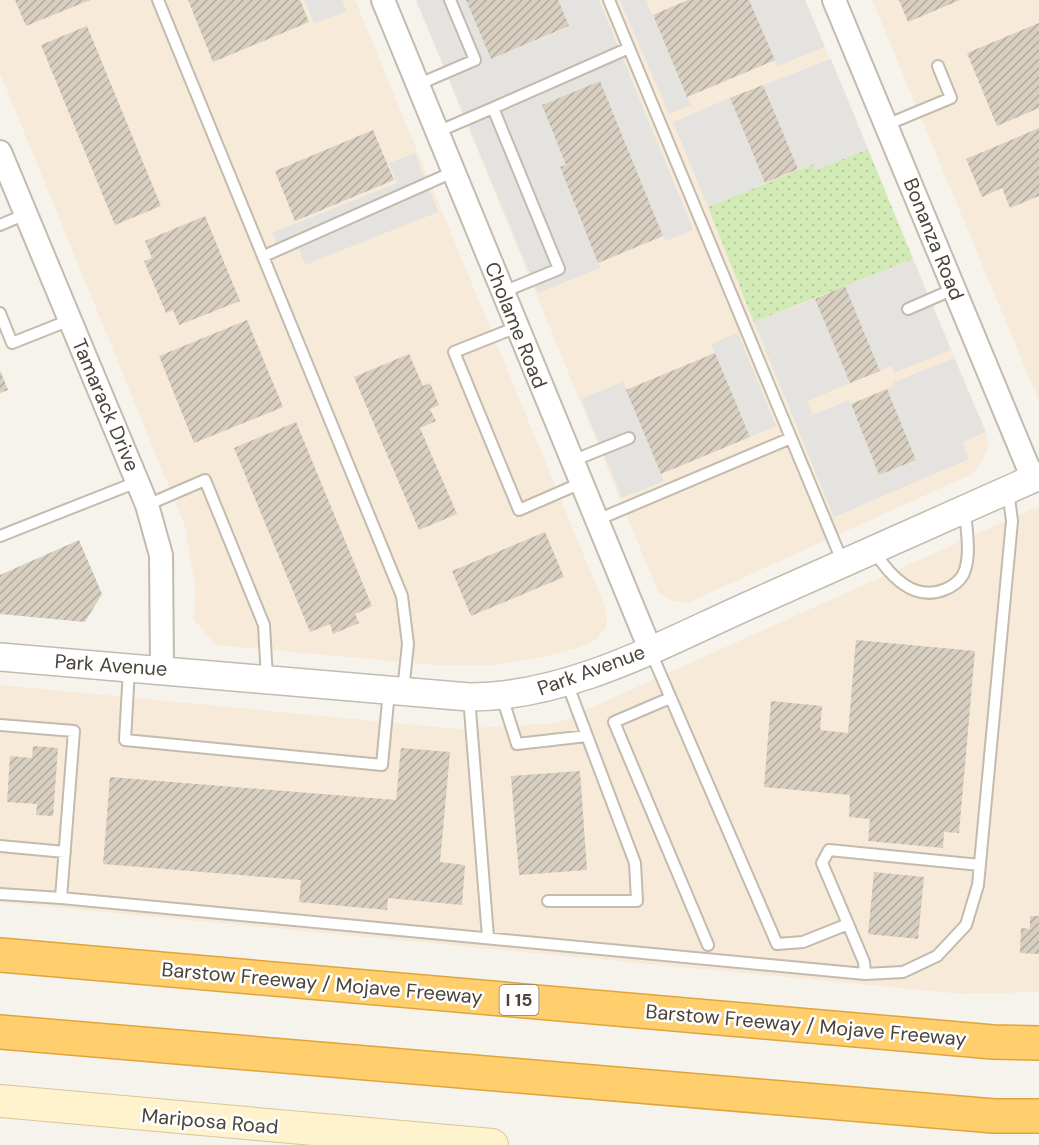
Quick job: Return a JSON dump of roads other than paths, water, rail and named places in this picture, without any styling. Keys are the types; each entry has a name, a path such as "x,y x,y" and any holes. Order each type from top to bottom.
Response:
{"highway":[{"name":"Barstow Freeway / Mojave Freeway","path":"0,955 993,1042 1039,1043"},
{"path":"0,1032 994,1116 1039,1122"},
{"path":"994,1116 1039,1116"}],"main road":[{"name":"Mariposa Road","path":"0,1101 489,1145"}],"street":[{"name":"Cholame Road","path":"382,0 650,650"},
{"name":"Bonanza Road","path":"834,0 954,289 1036,477"},
{"name":"Tamarack Drive","path":"0,152 147,505 161,555 162,669"},
{"name":"Park Avenue","path":"0,657 162,669 469,697 502,697 567,683 650,650 1036,477"}],"lane":[{"path":"129,667 125,740 382,765 396,691 408,644 402,596 158,0"},
{"path":"417,85 475,60 450,0"},
{"path":"609,0 843,563"},
{"path":"437,132 629,48"},
{"path":"886,125 951,98 938,66"},
{"path":"493,108 559,269 502,292"},
{"path":"264,256 453,172"},
{"path":"0,225 26,214"},
{"path":"908,309 954,289"},
{"path":"0,313 12,343 70,320"},
{"path":"517,327 454,352 519,510 581,483"},
{"path":"573,461 629,438"},
{"path":"597,520 791,438"},
{"path":"147,505 205,480 264,625 267,679"},
{"path":"0,536 137,482"},
{"path":"0,894 865,974 903,972 937,956 966,925 978,885 1012,521 1008,490"},
{"path":"873,550 885,569 914,591 926,594 951,587 961,580 966,569 968,555 965,509"},
{"path":"650,650 777,944 803,942 848,924"},
{"path":"548,901 637,901 634,863 567,683"},
{"path":"469,697 488,938"},
{"path":"502,697 517,744 587,736"},
{"path":"670,698 614,722 708,945"},
{"path":"0,725 74,731 61,898"},
{"path":"0,846 65,852"},
{"path":"865,974 864,962 822,863 829,850 980,865"}]}
